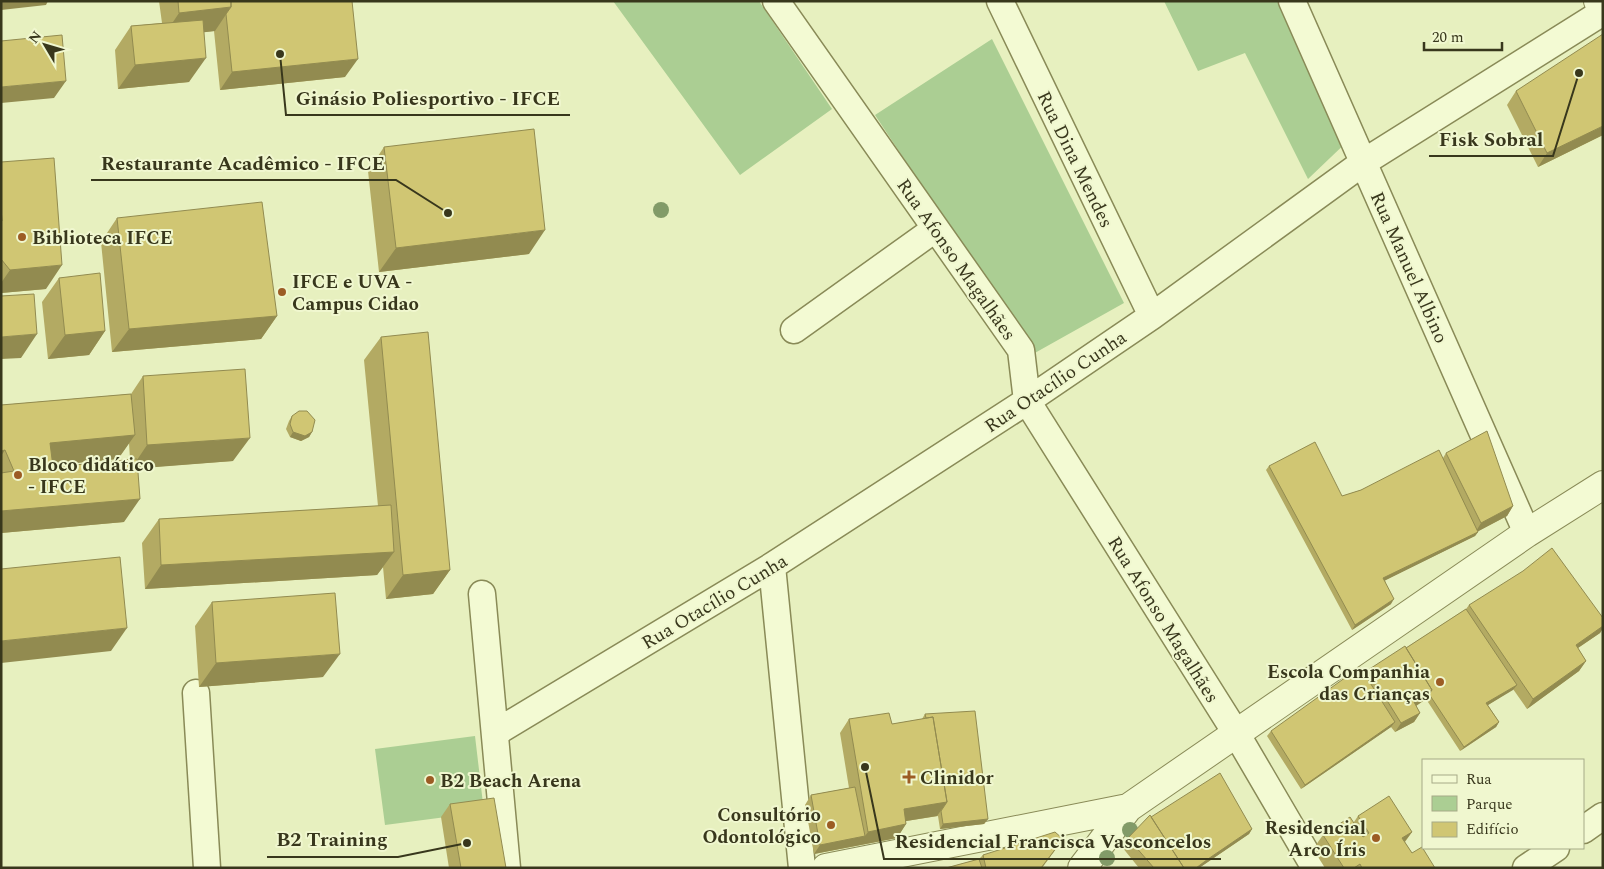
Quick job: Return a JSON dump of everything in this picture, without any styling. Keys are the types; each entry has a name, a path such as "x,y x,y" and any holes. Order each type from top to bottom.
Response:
{"street":[{"name":"Rua Afonso Magalhães","path":"776,1 1021,350 1027,401 1236,734 1315,868"},
{"name":"Rua Dina Mendes","path":"1000,1 1152,316"},
{"name":"Rua Manuel Albino","path":"1292,1 1527,533"},
{"path":"1598,1 1603,12"},
{"name":"Rua Otacílio Cunha","path":"496,733 772,566 1027,401 1152,316 1364,162 1603,12"},
{"path":"794,330 935,229"},
{"path":"1082,868 1128,808 1527,533 1600,493"},
{"path":"772,566 802,868"},
{"path":"482,594 507,868"},
{"path":"196,693 207,868"},
{"path":"826,868 1128,808"},
{"path":"1584,829 1603,816"},
{"path":"1526,868 1554,849"}],"green space":[{"path":"613,1 759,1 832,109 740,175"},
{"path":"1164,1 1288,1 1353,136 1308,179 1245,53 1198,71"},
{"path":"992,39 1124,303 1033,354 875,115"},
{"name":"B2 Beach Arena","path":"475,736 484,812 385,825 375,749"}],"building":[{"path":"178,1 231,1 231,7 179,13"},
{"path":"231,1 352,1 358,59 232,72 226,14 231,7"},
{"path":"203,20 206,58 135,65 131,26"},
{"path":"1603,34 1603,126 1547,153 1516,91"},
{"path":"62,35 66,81 1,87 1,41"},
{"path":"534,129 545,230 396,248 384,147"},
{"path":"54,158 62,265 10,270 1,259 1,162"},
{"path":"262,202 277,316 129,329 117,218"},
{"path":"100,273 105,331 65,335 59,278"},
{"path":"34,294 37,334 1,337 1,296"},
{"path":"428,332 450,570 403,575 381,337"},
{"path":"245,369 250,438 147,445 143,376"},
{"path":"131,394 135,435 50,443 53,467 137,459 140,499 1,511 1,473 14,471 5,450 1,451 1,405"},
{"path":"299,411 307,411 315,420 312,432 305,436 293,432 290,424 292,416"},
{"path":"1487,431 1513,506 1481,523 1446,453"},
{"path":"1315,442 1342,496 1361,490 1439,450 1478,532 1383,578 1394,599 1355,625 1269,466"},
{"path":"391,505 394,552 161,565 159,519"},
{"path":"1552,548 1603,618 1603,626 1576,645 1586,661 1533,699 1469,605 1523,571"},
{"path":"120,557 127,628 1,641 1,569"},
{"path":"335,593 340,654 216,663 212,602"},
{"path":"1466,609 1517,685 1486,703 1499,722 1464,747 1429,694 1432,690 1406,648"},
{"path":"1405,646 1432,690 1414,702 1420,713 1401,723 1368,670"},
{"path":"1360,667 1395,722 1305,785 1271,731"},
{"path":"975,711 988,819 943,824 941,811 947,802 933,717 926,718 925,714"},
{"path":"889,713 892,724 933,717 947,802 904,809 906,824 868,832 849,719"},
{"path":"1220,773 1252,829 1196,868 1184,868 1151,817"},
{"name":"Consultório Odontológico","path":"855,787 865,836 820,845 811,795"},
{"path":"1389,796 1412,832 1402,838 1412,853 1422,847 1435,868 1362,868 1360,864 1354,868 1344,868 1323,835 1350,817 1363,837 1369,833 1358,816"},
{"path":"494,798 506,868 461,868 450,804"},
{"path":"1150,815 1184,868 1154,868 1128,838"},
{"path":"1055,832 1063,839 1041,868 986,868 983,855"},
{"path":"979,859 982,868 946,868"}],"place":[{"name":"Ginásio Poliesportivo - IFCE","path":"280,54"},
{"name":"Fisk Sobral","path":"1579,73"},
{"name":"Restaurante Acadêmico - IFCE","path":"448,213"},
{"name":"Biblioteca IFCE","path":"22,237"},
{"name":"IFCE e UVA - Campus Cidao","path":"282,292"},
{"name":"Bloco didático - IFCE","path":"18,475"},
{"name":"Escola Companhia das Crianças","path":"1440,682"},
{"name":"Residencial Francisca Vasconcelos","path":"865,767"},
{"name":"Clinidor","path":"909,777"},
{"name":"B2 Beach Arena","path":"430,780"},
{"name":"Consultório Odontológico","path":"831,825"},
{"name":"Residencial Arco Íris","path":"1376,838"},
{"name":"B2 Training","path":"467,843"}]}
